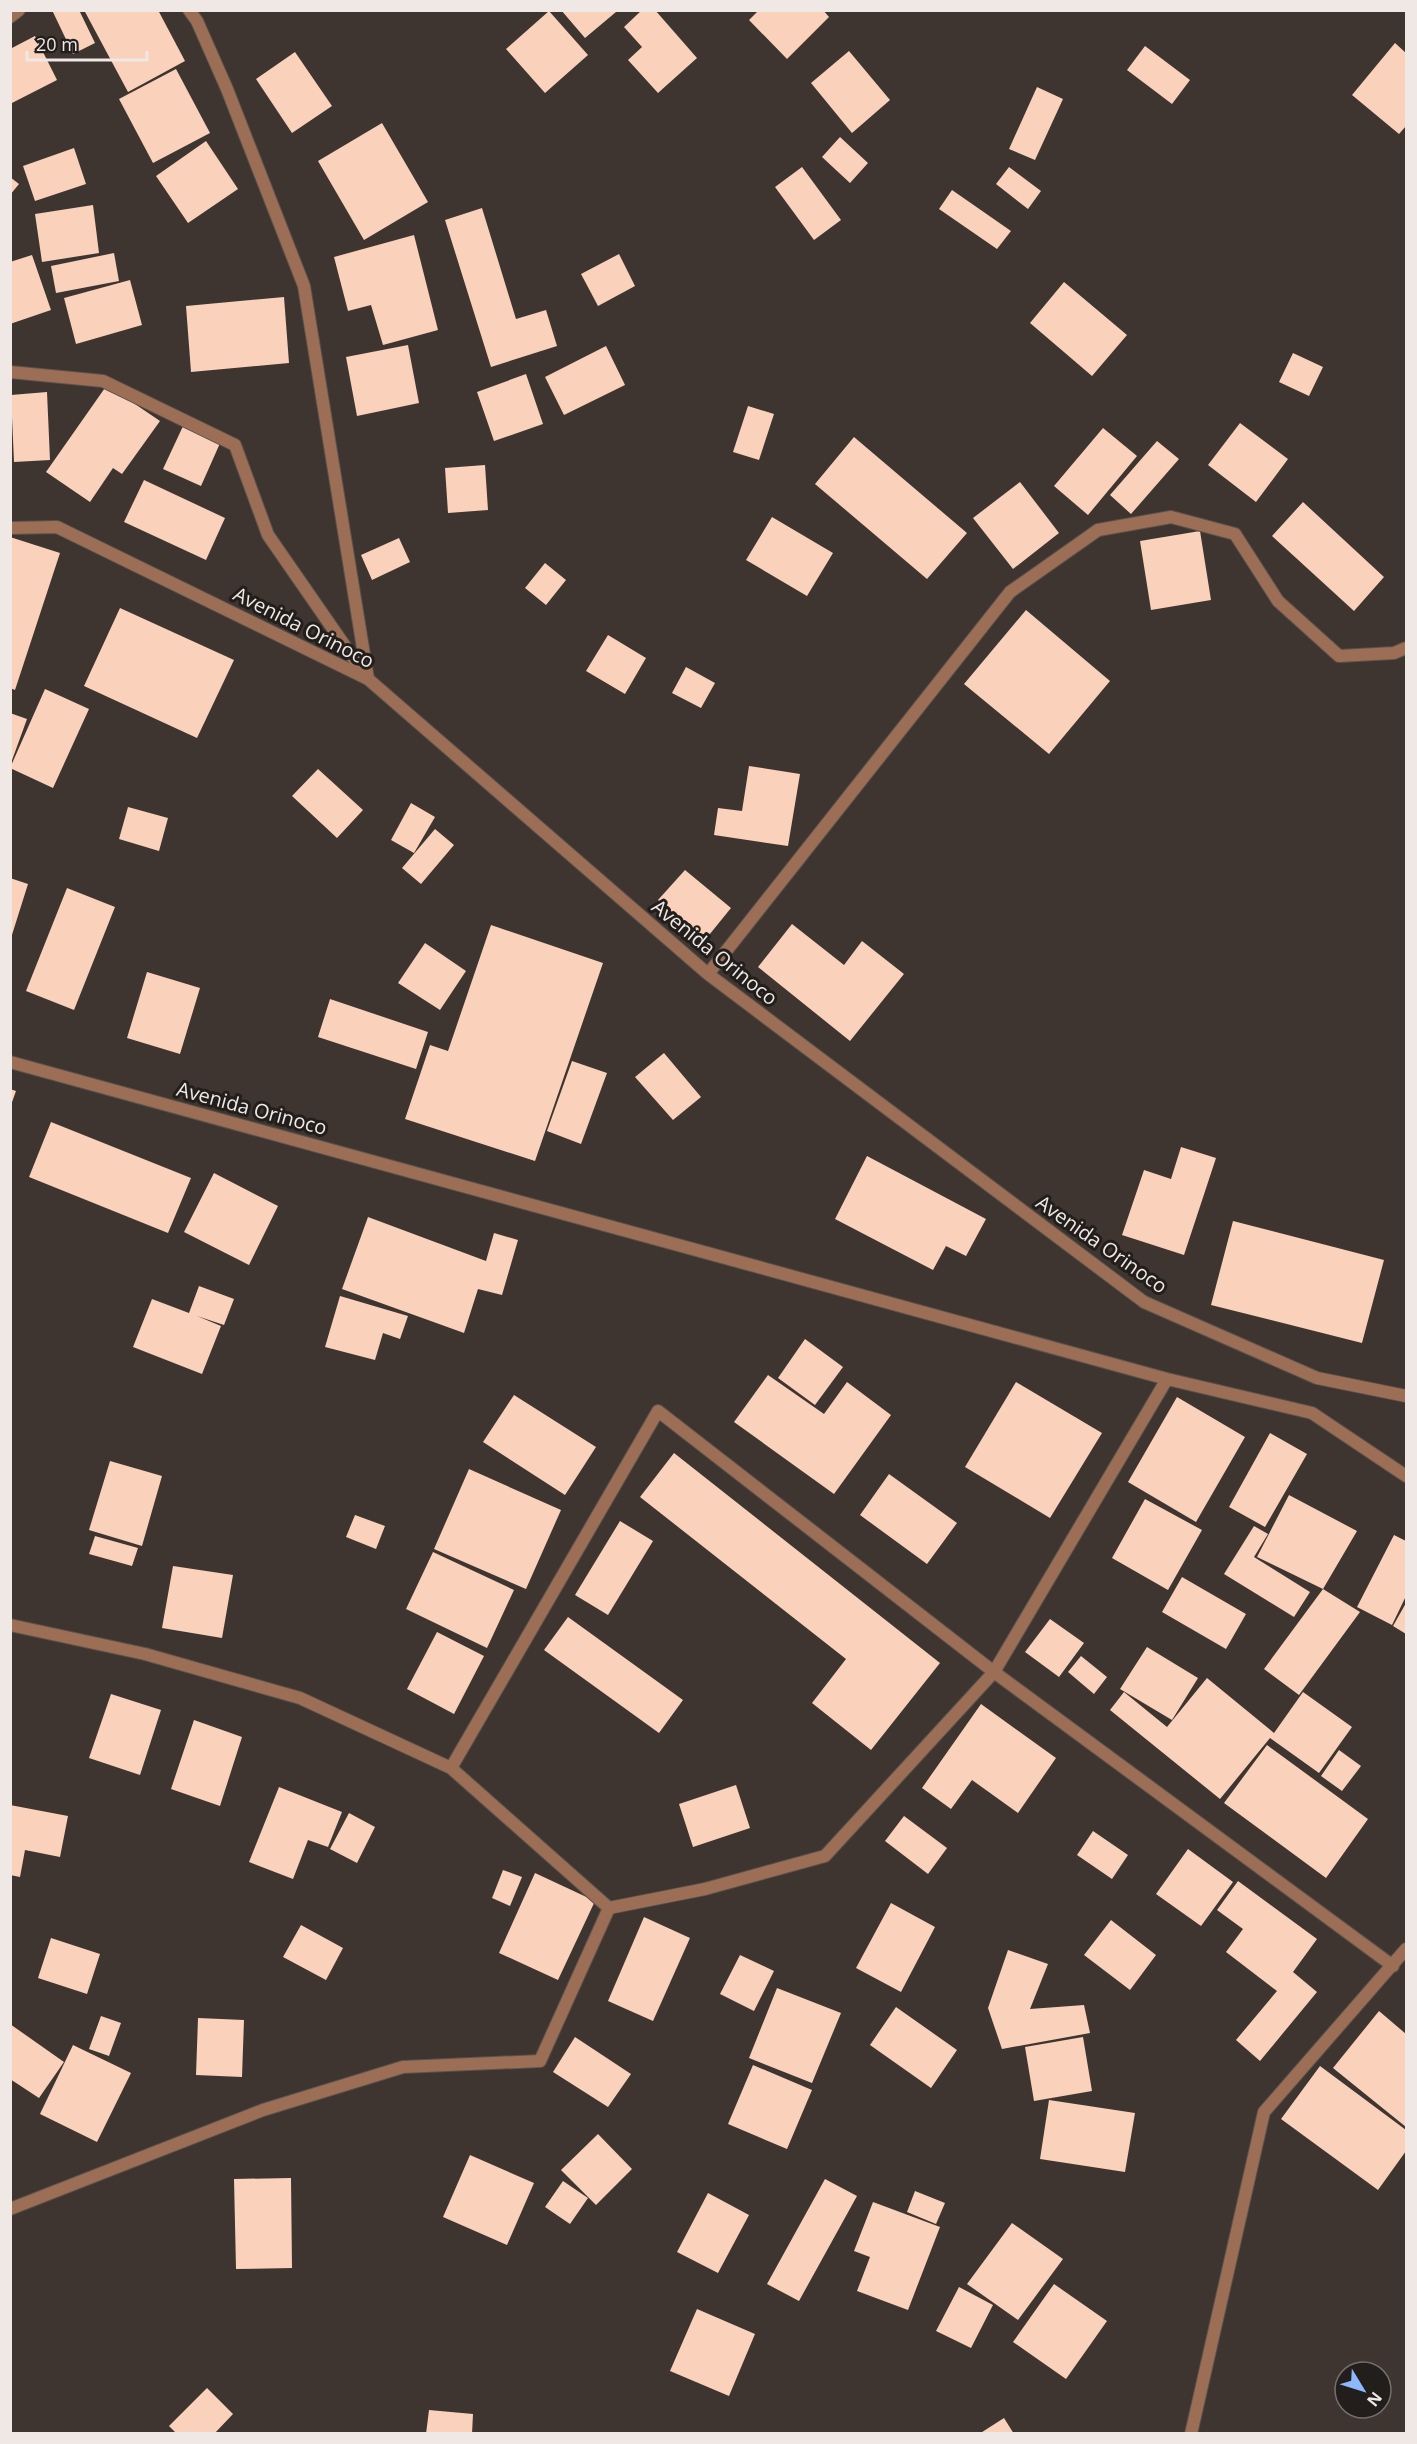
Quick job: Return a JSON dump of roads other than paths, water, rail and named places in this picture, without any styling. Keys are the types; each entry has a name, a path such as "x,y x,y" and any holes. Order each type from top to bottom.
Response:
{"street":[{"path":"10,17 19,10"},
{"path":"189,10 197,21 226,89 303,286 368,679"},
{"path":"10,372 103,381 235,445 268,535 368,679"},
{"path":"708,974 1010,592 1098,530 1171,517 1235,534 1278,601 1339,656 1394,653 1407,648"},
{"name":"Avenida Orinoco","path":"10,528 57,527 368,679 708,974 1144,1302 1317,1378 1407,1396"},
{"name":"Avenida Orinoco","path":"10,1062 1167,1379 1312,1413 1407,1476"},
{"path":"609,1908 705,1889 825,1856 994,1672 1167,1379"},
{"path":"451,1768 658,1411 994,1672 1393,1966"},
{"path":"10,1625 145,1654 300,1698 451,1768 609,1908"},
{"path":"10,2209 263,2110 403,2067 540,2061 609,1908"},
{"path":"1191,2433 1264,2112 1407,1949"}]}
